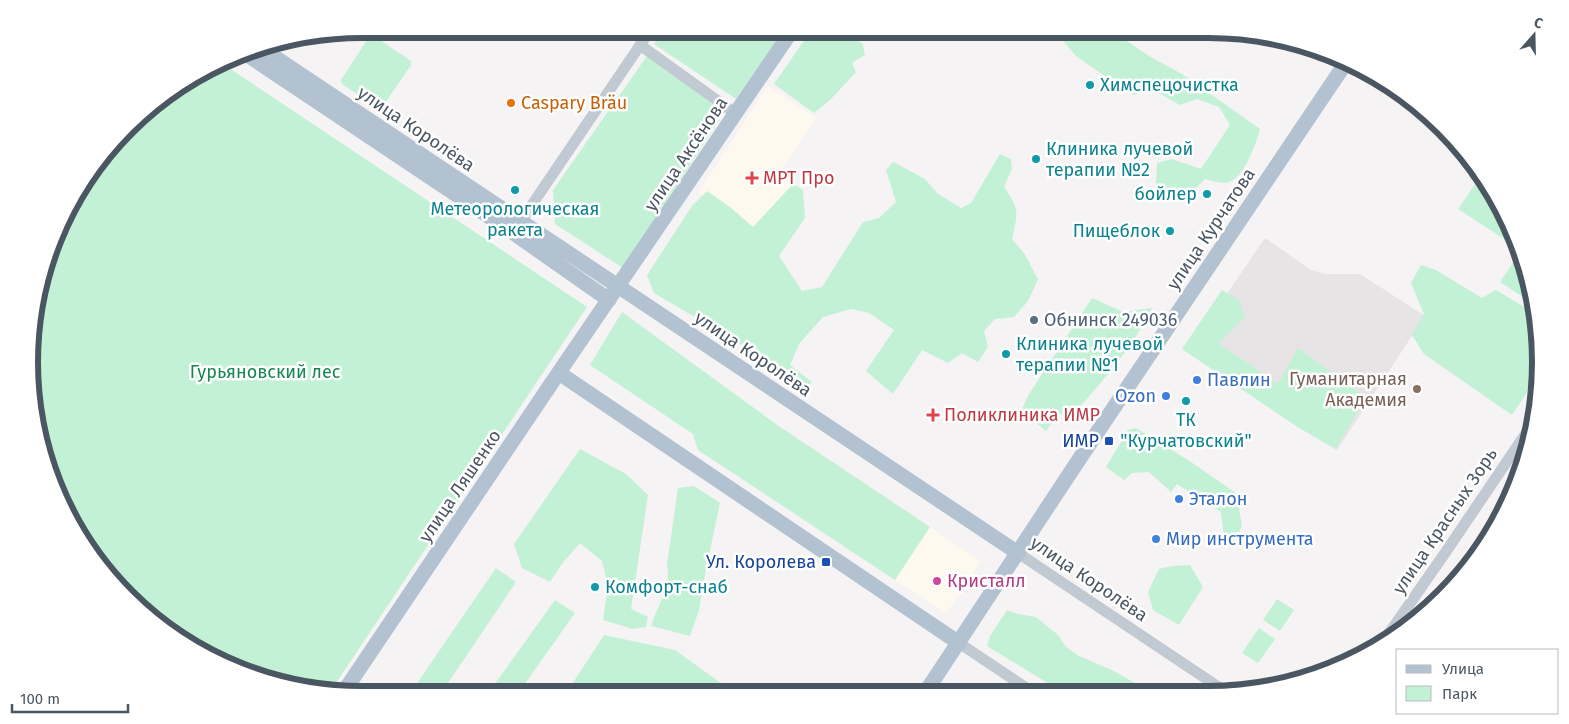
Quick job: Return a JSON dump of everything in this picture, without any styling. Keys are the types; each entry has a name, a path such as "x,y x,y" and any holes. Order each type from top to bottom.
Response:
{"main road":[{"name":"улица Аксёнова","path":"609,300 787,38"},
{"name":"улица Королёва","path":"267,52 516,226 609,300"},
{"name":"улица Королёва","path":"251,57 516,226 618,286 1018,553"},
{"name":"улица Курчатова","path":"930,686 1162,335 1343,67"},
{"name":"улица Ляшенко","path":"348,686 609,300"},
{"path":"559,373 959,643"}],"street":[{"path":"516,226 645,38"},
{"path":"640,45 736,114"},
{"name":"улица Красных Зорь","path":"1393,628 1521,440"},
{"name":"улица Королёва","path":"1018,553 1217,686"},
{"path":"959,643 1024,686"}],"shaded area":[{"path":"768,86 816,118 781,170 793,181 759,234 698,193"},
{"path":"1265,238 1311,270 1325,274 1360,274 1425,316 1337,450 1189,349"},
{"path":"930,527 981,561 946,614 895,580"}],"green space":[{"path":"368,38 377,38 411,61 411,65 383,106 378,108 342,84 341,80"},
{"path":"658,38 778,38 736,99 654,44"},
{"path":"806,38 853,38 863,44 865,55 852,63 856,72 830,100 814,113 774,84"},
{"path":"1061,38 1122,38 1149,56 1182,74 1260,129 1252,152 1243,169 1232,181 1223,183 1205,179 1192,192 1176,197 1156,183 1157,163 1172,159 1201,169 1230,125 1219,107 1197,99 1180,105 1152,89 1133,95 1077,57"},
{"path":"647,56 724,113 623,268 555,224 553,190"},
{"name":"Гурьяновский лес","path":"227,67 587,307 334,685 278,675 238,662 218,653 182,632 148,606 118,576 81,524 62,486 44,425 38,383 40,320 55,258 71,218 105,164 148,118 182,92"},
{"path":"1000,154 1011,159 1012,169 1004,187 1013,201 1016,212 1016,223 1012,239 1024,253 1038,279 1028,301 1014,317 995,319 984,331 988,347 978,362 962,353 948,363 922,350 893,394 866,371 894,330 869,313 851,309 823,317 799,344 790,365 812,382 801,391 779,377 766,359 654,293 647,275 692,206 707,191 730,207 753,227 793,184 803,190 805,218 779,256 802,291 822,287 863,222 879,218 896,202 886,170 893,162 925,179 938,194 961,208 971,203"},
{"path":"1477,182 1498,218 1508,242 1458,209"},
{"path":"1515,260 1525,298 1500,282"},
{"path":"1421,265 1436,270 1482,298 1496,290 1527,308 1531,341 1531,387 1512,415 1424,354 1412,335 1424,314 1411,283"},
{"path":"1222,290 1239,300 1245,317 1218,343 1278,384 1298,348 1366,398 1335,449 1296,426 1182,349"},
{"path":"1092,298 1123,312 1152,308 1127,350 1097,388 1075,412 1058,414 1046,431 1021,411 1029,394"},
{"path":"622,312 780,427 930,527 895,580 698,450 693,434 590,365"},
{"path":"1136,428 1191,462 1243,498 1239,509 1242,526 1233,546 1224,538 1221,512 1177,484 1171,492 1149,472 1132,473 1124,480 1106,467 1128,430"},
{"path":"580,449 626,474 648,495 631,609 648,617 646,627 633,629 603,620 608,586 602,561 580,543 561,565 550,582 522,568 514,544"},
{"path":"694,486 720,503 699,610 690,636 651,626 666,588 667,565 678,488"},
{"path":"1190,565 1203,587 1179,625 1153,610 1148,592 1159,569"},
{"path":"496,568 516,582 446,686 415,686"},
{"path":"1277,599 1294,610 1280,631 1263,620"},
{"path":"555,600 575,613 523,686 493,686"},
{"path":"1007,610 1036,617 1058,635 1066,647 1079,656 1116,672 1140,686 1053,686 987,646 990,636"},
{"path":"1259,628 1275,639 1258,663 1242,653"},
{"path":"604,635 675,650 725,686 571,686"}],"place":[{"name":"Химспецочистка","path":"1090,85"},
{"name":"Caspary Bräu","path":"511,103"},
{"name":"Клиника лучевой терапии №2","path":"1036,159"},
{"name":"МРТ Про","path":"752,178"},
{"name":"Метеорологическая ракета","path":"515,190"},
{"name":"бойлер","path":"1207,194"},
{"name":"Пищеблок","path":"1170,231"},
{"name":"Обнинск 249036","path":"1034,320"},
{"name":"Клиника лучевой терапии №1","path":"1006,354"},
{"name":"Павлин","path":"1197,380"},
{"name":"Гуманитарная Академия","path":"1417,389"},
{"name":"Ozon","path":"1166,396"},
{"name":"ТК \"Курчатовский\"","path":"1186,401"},
{"name":"Поликлиника ИМР","path":"933,415"},
{"name":"ИМР","path":"1109,441"},
{"name":"Эталон","path":"1179,499"},
{"name":"Мир инструмента","path":"1156,539"},
{"name":"Ул. Королева","path":"826,562"},
{"name":"Кристалл","path":"937,581"},
{"name":"Комфорт-снаб","path":"595,587"}]}
